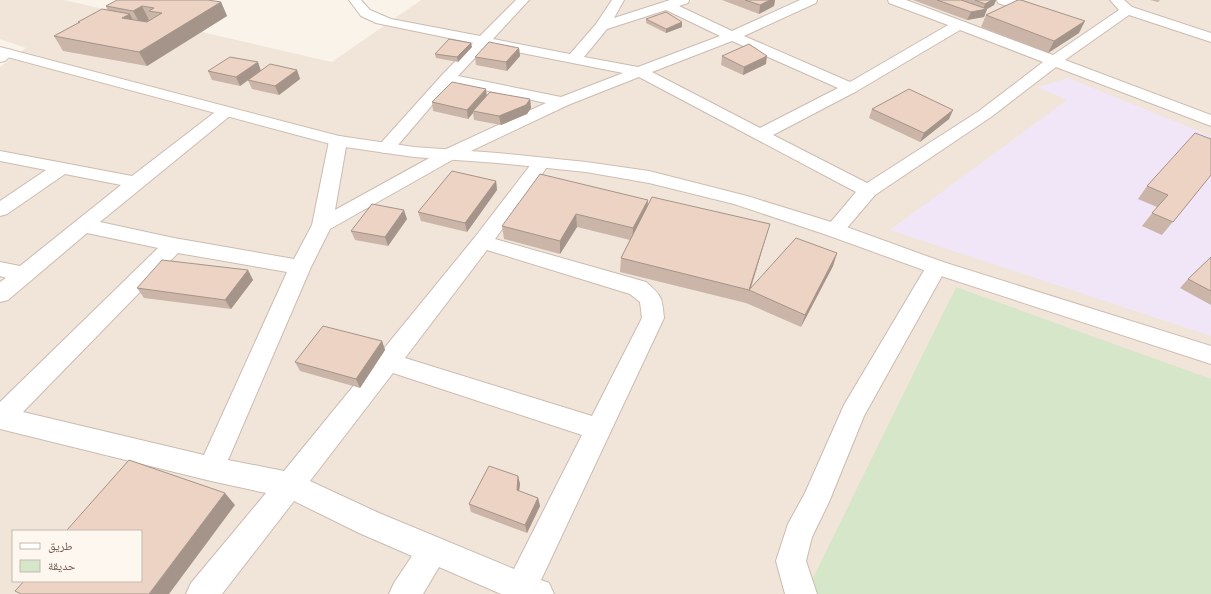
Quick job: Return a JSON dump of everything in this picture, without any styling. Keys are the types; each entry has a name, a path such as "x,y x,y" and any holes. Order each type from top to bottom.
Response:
{"street":[{"path":"355,0 364,11 373,18 640,72 868,191"},
{"path":"386,148 447,78 523,0"},
{"path":"574,59 602,26 618,0"},
{"path":"602,26 669,6 683,0"},
{"path":"894,0 960,24 1053,62 1211,122"},
{"path":"1003,0 1053,17"},
{"path":"322,225 448,155 562,102 732,36 800,2"},
{"path":"834,230 868,191 985,114 1053,62 1088,29 1122,5 1211,38"},
{"path":"669,6 732,36 851,88"},
{"path":"759,135 851,88 960,24"},
{"path":"2,54 338,141 448,155 586,167 649,177 740,200 834,230 936,267 1211,355"},
{"path":"447,78 562,102"},
{"path":"0,294 136,182 225,112"},
{"path":"212,469 300,267 322,225 338,141"},
{"path":"0,156 136,182"},
{"path":"202,594 388,362 482,242 541,163"},
{"path":"0,210 61,168"},
{"path":"83,225 174,245 300,267"},
{"path":"1,418 212,469 290,485 369,523 530,590 599,429 652,318 651,299 638,288 482,242"},
{"path":"1,418 174,245"},
{"path":"801,594 791,561 798,534 815,502 853,413 936,267"},
{"path":"0,269 24,274"},
{"path":"388,362 599,429"},
{"path":"405,594 433,550"}],"shaded area":[{"path":"0,0 64,0 332,62 421,0 1211,0 1211,594 0,594 0,67 26,48 0,39"},
{"path":"1068,78 1211,136 1211,336 890,230 1067,100 1038,87"}],"green space":[{"path":"956,287 1211,379 1211,594 817,594 808,588"}],"building":[{"path":"117,0 208,0 221,2 139,52 54,36 102,9 130,14 122,18 147,22 162,13 149,11 154,8 142,6 133,11 106,6"},
{"path":"745,0 770,0 760,5"},
{"path":"937,0 961,0 987,9 971,12"},
{"path":"975,0 992,0 985,4"},
{"path":"1018,0 1085,21 1054,41 986,15"},
{"path":"666,12 682,22 666,29 646,19"},
{"path":"449,39 471,43 457,57 435,54"},
{"path":"489,42 519,48 506,62 475,57"},
{"path":"749,44 767,56 744,67 722,56"},
{"path":"230,57 258,62 236,77 208,71"},
{"path":"270,64 297,70 275,86 248,80"},
{"path":"452,82 486,89 467,110 432,102"},
{"path":"909,89 953,110 924,133 872,109"},
{"path":"490,92 530,99 526,105 499,116 473,111"},
{"path":"1195,133 1211,139 1211,175 1173,222 1152,213 1168,195 1147,186"},
{"path":"452,171 496,181 465,223 418,212"},
{"path":"540,174 648,200 633,228 576,214 560,241 502,226"},
{"path":"652,197 770,224 749,290 621,258"},
{"path":"372,204 404,210 385,237 351,231"},
{"path":"796,238 837,253 805,315 749,290"},
{"path":"1211,257 1211,291 1188,279"},
{"path":"162,260 248,270 225,300 137,288"},
{"path":"323,326 382,341 356,379 295,362"},
{"path":"129,460 225,493 149,594 21,594 15,591 23,582 142,582 142,530 67,530"},
{"path":"489,466 518,476 517,490 538,498 525,525 469,504"}]}
